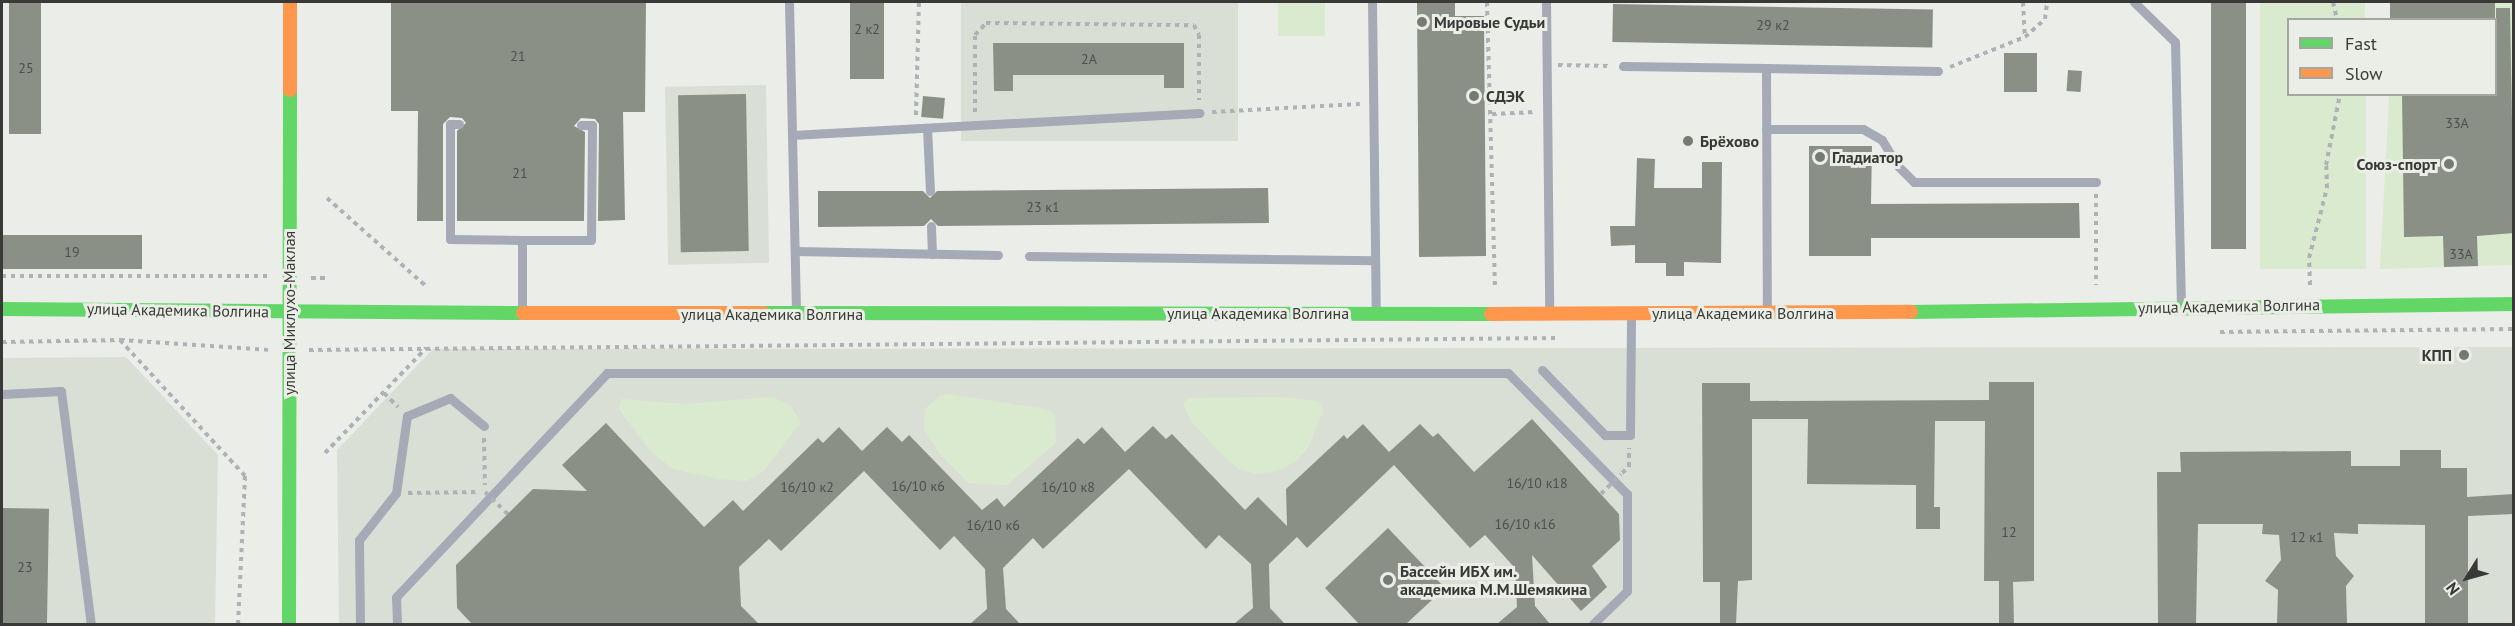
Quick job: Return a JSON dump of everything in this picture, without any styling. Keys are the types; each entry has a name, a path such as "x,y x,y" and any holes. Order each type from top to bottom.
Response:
{"street":[{"name":"улица Миклухо-Маклая","path":"289,624 290,2"},
{"name":"улица Академика Волгина","path":"2,309 522,314 1549,312 1767,314 2181,306 2514,304"}],"lane":[{"path":"789,2 796,314"},
{"path":"1372,2 1376,313"},
{"path":"1546,2 1549,312"},
{"path":"2134,2 2175,42 2181,306"},
{"path":"1623,66 1938,71"},
{"path":"1766,69 1767,314"},
{"path":"792,135 1199,113"},
{"path":"459,124 450,124 450,239 591,240 592,125 580,125"},
{"path":"927,128 930,191"},
{"path":"1766,129 1863,129 1882,140 1897,165 1914,182 2096,182"},
{"path":"931,226 932,254"},
{"path":"522,240 522,314"},
{"path":"795,251 998,255"},
{"path":"1029,256 1375,260"},
{"path":"1542,370 1605,435 1630,435 1631,313"},
{"path":"397,624 396,597 607,374 1243,373 1508,373 1627,494 1627,591 1593,624"},
{"path":"2,394 61,391 91,624"},
{"path":"360,624 359,540 396,493 407,416 450,398 484,426"}],"path":[{"path":"916,128 919,2"},
{"path":"1486,2 1490,24 1495,285"},
{"path":"2023,2 2025,37"},
{"path":"1938,71 2025,37 2045,19 2048,2"},
{"path":"2333,2 2337,18"},
{"path":"975,125 975,35 986,23 1194,25 1199,35 1199,113 1373,103"},
{"path":"1490,24 1546,24"},
{"path":"1546,65 1623,66"},
{"path":"2310,286 2309,258 2327,188 2326,165 2340,96"},
{"path":"1492,114 1547,112"},
{"path":"2096,182 2096,285"},
{"path":"327,198 428,288"},
{"path":"2,276 242,276"},
{"path":"2214,332 2514,329"},
{"path":"2,342 120,340 288,352 427,348 1571,338"},
{"path":"120,340 245,476 238,624"},
{"path":"325,453 427,348"},
{"path":"384,393 407,416"},
{"path":"484,426 485,492"},
{"path":"1601,494 1629,466 1630,435"},
{"path":"421,493 485,492 508,514"}],"shaded area":[{"path":"961,2 1238,2 1238,141 961,141"},
{"path":"766,85 769,263 668,265 665,87"},
{"path":"2513,347 2513,624 339,624 337,450 433,349"},
{"path":"126,357 218,455 215,624 2,624 2,358"}],"green space":[{"path":"1278,2 1325,2 1325,36 1278,36"},
{"path":"2260,2 2365,2 2365,18 2287,18 2287,96 2366,96 2366,269 2260,269"},
{"name":"Союз-спорт","path":"2390,2 2513,2 2513,265 2380,269 2389,96 2497,96 2497,18 2391,18"},
{"path":"948,394 1046,409 1055,414 1056,443 1007,485 968,483 940,454 924,430 925,409 939,396"},
{"path":"773,397 791,406 801,422 764,471 747,481 718,479 673,469 650,451 619,409 621,399 684,404"},
{"path":"1278,397 1319,401 1323,411 1308,448 1295,462 1277,471 1257,474 1239,469 1224,457 1191,421 1183,404 1188,398"}],"building":[{"path":"9,2 41,2 41,134 9,134"},
{"path":"391,2 646,2 645,112 623,112 625,220 598,221 599,124 595,119 581,118 574,126 585,132 584,221 457,221 457,131 466,123 462,118 450,117 443,124 443,221 417,221 418,111 391,111"},
{"path":"850,2 884,2 884,79 850,79"},
{"path":"1417,2 1455,2 1455,16 1484,16 1486,256 1419,257"},
{"path":"2211,2 2246,2 2246,249 2211,249"},
{"path":"2390,2 2495,2 2495,18 2390,18"},
{"path":"1613,4 1933,10 1932,48 1612,42"},
{"name":"Союз-спорт","path":"2496,8 2510,8 2514,233 2477,236 2478,266 2444,267 2443,236 2404,237 2402,96 2497,96"},
{"path":"993,43 1184,43 1184,88 1164,88 1164,75 1013,75 1013,91 994,91"},
{"path":"2004,53 2037,53 2037,92 2004,92"},
{"path":"2068,70 2082,71 2081,92 2067,91"},
{"path":"746,94 749,251 681,252 678,95"},
{"path":"923,96 945,98 943,119 921,117"},
{"path":"1809,146 1872,146 1871,204 2079,203 2080,238 1871,238 1871,256 1809,256"},
{"path":"1637,158 1655,159 1654,188 1702,188 1702,162 1722,162 1721,263 1684,262 1684,276 1666,276 1666,263 1635,263 1635,245 1611,246 1610,226 1635,226"},
{"path":"1268,188 1269,223 938,226 931,219 924,226 818,227 818,191 923,191 930,198 937,191"},
{"path":"2,235 142,235 142,269 2,269"},
{"path":"1989,382 2034,382 2034,581 2013,582 2014,624 1999,624 1999,581 1984,581 1985,421 1935,421 1934,507 1940,507 1940,529 1916,529 1916,485 1807,484 1808,419 1752,419 1752,580 1738,581 1736,624 1720,624 1720,582 1703,582 1702,383 1750,383 1750,401 1989,400"},
{"path":"1532,419 1619,514 1620,540 1592,566 1607,587 1581,611 1532,555 1535,606 1550,624 1497,624 1517,607 1515,568 1485,535 1470,548 1394,465 1307,548 1297,537 1269,564 1270,608 1285,624 1234,624 1253,608 1251,564 1219,535 1206,549 1129,469 1043,549 1033,538 1003,568 1006,609 1020,624 970,624 987,609 985,569 954,536 940,550 864,471 781,551 769,539 739,567 741,606 759,624 472,624 457,608 456,565 533,489 587,491 562,465 606,423 704,527 733,500 743,511 818,438 823,443 839,427 862,451 887,427 902,442 909,435 982,510 997,498 1004,507 1078,438 1084,444 1102,427 1125,452 1153,426 1166,439 1172,434 1245,510 1258,497 1287,526 1286,489 1344,435 1347,439 1363,424 1389,452 1420,424 1433,437 1438,433 1474,472"},
{"path":"2400,450 2441,450 2441,468 2467,468 2467,497 2514,494 2514,514 2468,516 2468,624 2425,624 2425,525 2358,524 2358,534 2334,533 2336,556 2354,576 2346,586 2347,624 2277,624 2278,590 2265,581 2281,560 2279,535 2262,534 2263,524 2198,524 2196,624 2158,624 2157,472 2181,472 2180,452 2351,451 2351,466 2400,466"},
{"path":"2,508 49,509 47,624 2,624"},
{"path":"1388,528 1445,588 1406,624 1359,624 1325,588"}],"traffic: fast":[{"path":"289,624 290,90"},
{"path":"1911,312 2514,304"},
{"path":"2,309 523,313"},
{"path":"763,313 1491,314"}],"traffic: slow":[{"path":"290,2 290,90"},
{"path":"1491,314 1911,312"},
{"path":"523,313 763,313"}],"place":[{"name":"Мировые Судьи","path":"1422,22"},
{"name":"СДЭК","path":"1474,96"},
{"name":"Брёхово","path":"1688,141"},
{"name":"Гладиатор","path":"1820,157"},
{"name":"Союз-спорт","path":"2449,164"},
{"name":"КПП","path":"2464,355"},
{"name":"Бассейн ИБХ им. академика М.М.Шемякина","path":"1388,580"}]}
